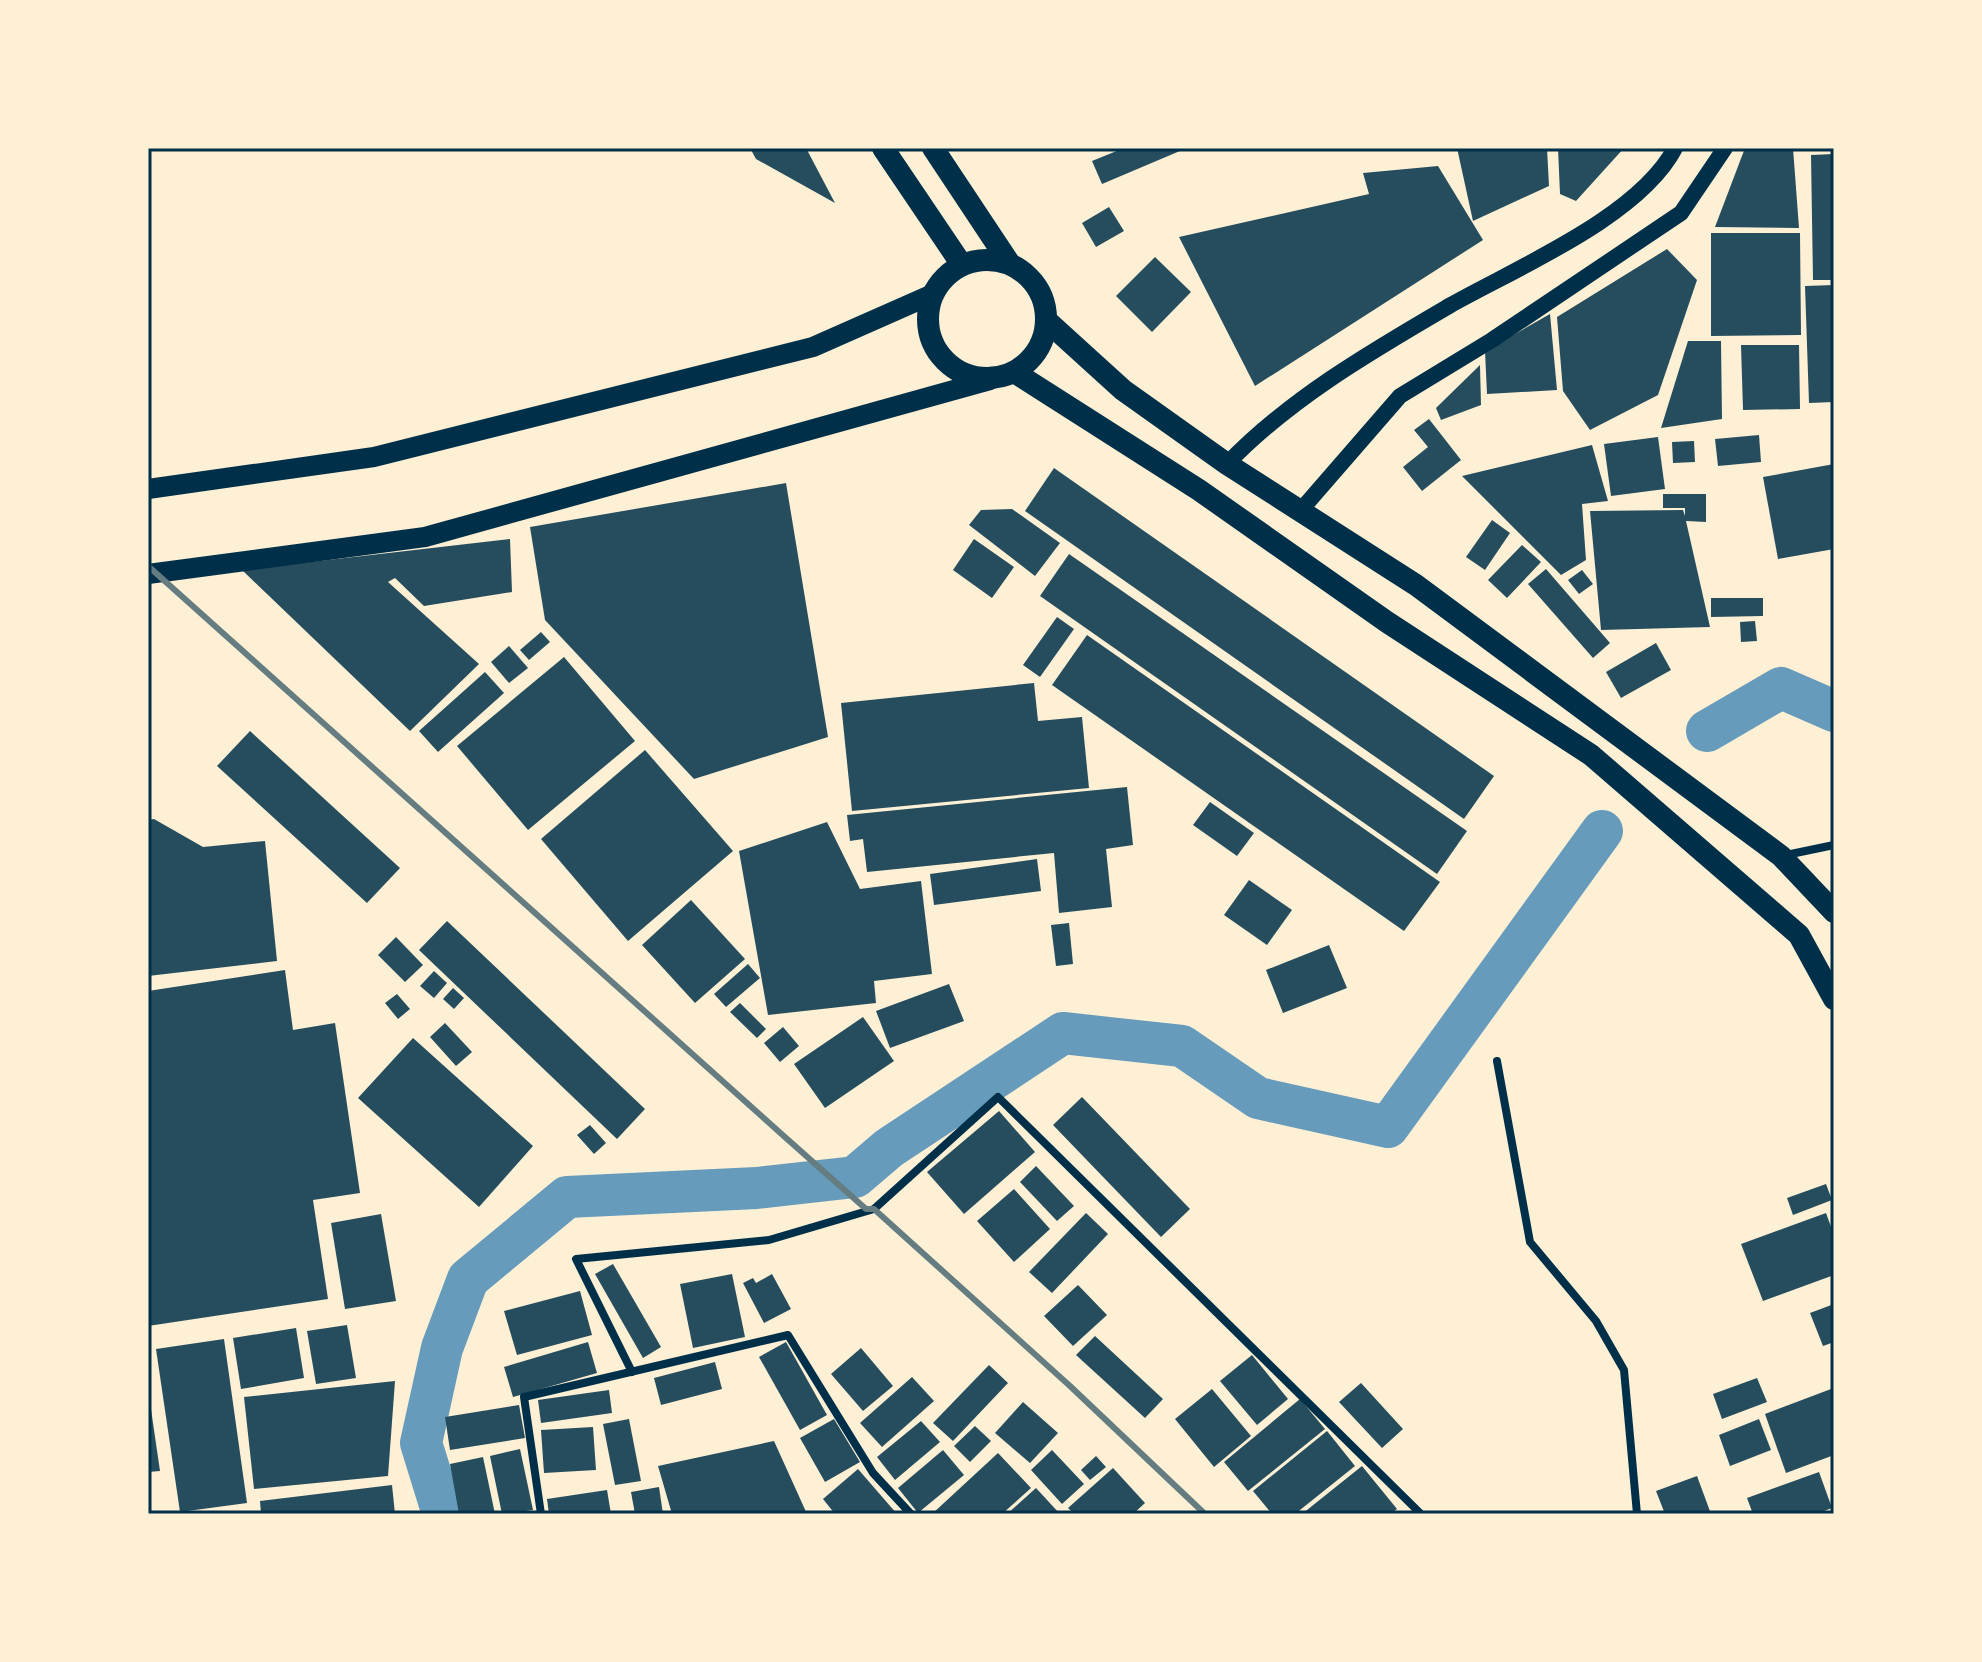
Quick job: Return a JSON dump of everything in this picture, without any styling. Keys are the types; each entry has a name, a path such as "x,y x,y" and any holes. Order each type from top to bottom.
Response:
{"highway":[{"path":"883,148 962,265"},
{"path":"933,148 1010,264"},
{"path":"982,260 1010,264 1025,272 1038,286 1047,321 1037,352 1014,372 990,380 962,373 938,353 928,328 933,294 945,277 962,265 982,260"},
{"path":"1047,321 1123,390 1227,464 1416,585 1781,856 1834,912"},
{"path":"1014,372 1199,490 1387,622 1591,755 1799,935 1834,999"}],"main road":[{"path":"1227,464 1255,435 1371,353 1585,233 1664,169 1675,148"},
{"path":"1301,510 1400,396 1492,340 1681,213 1725,148"},
{"path":"148,489 374,457 813,347 933,294"},
{"path":"148,574 425,537 990,380"}],"street":[{"path":"1781,856 1834,845"},
{"path":"1497,1061 1530,1242 1596,1321 1624,1370 1637,1514"},
{"path":"632,1372 576,1259 769,1240 874,1209 998,1097 1421,1514"},
{"path":"541,1514 524,1397 788,1335 873,1473 911,1514"}],"building":[{"path":"750,148 806,148 835,203 756,159"},
{"path":"1124,148 1187,148 1102,184 1092,161"},
{"path":"1457,148 1547,148 1549,186 1473,221"},
{"path":"1558,148 1624,148 1576,201 1560,194"},
{"path":"1745,148 1793,148 1799,228 1715,227"},
{"path":"1834,154 1834,280 1813,280 1811,155"},
{"path":"1438,166 1483,240 1255,386 1179,237 1369,194 1363,173"},
{"path":"1109,207 1124,231 1096,247 1082,223"},
{"path":"1711,233 1800,233 1801,335 1711,336"},
{"path":"1667,249 1697,280 1658,395 1590,430 1563,391 1557,317"},
{"path":"1155,257 1191,292 1152,332 1116,296"},
{"path":"1834,285 1834,402 1809,403 1805,286"},
{"path":"1550,314 1557,390 1487,394 1485,351"},
{"path":"1688,341 1721,341 1722,419 1661,428"},
{"path":"1741,345 1799,345 1800,409 1743,410"},
{"path":"1480,365 1481,405 1441,420 1436,408"},
{"path":"1429,419 1461,460 1422,491 1403,467 1428,447 1414,430"},
{"path":"1759,435 1761,462 1718,466 1715,439"},
{"path":"1658,437 1665,489 1611,496 1604,444"},
{"path":"1694,441 1695,462 1673,463 1672,442"},
{"path":"1592,445 1608,501 1582,504 1586,560 1561,575 1462,476"},
{"path":"1834,464 1834,549 1778,559 1763,477"},
{"path":"1054,468 1494,776 1464,819 1025,511"},
{"path":"786,483 828,737 694,779 545,620 530,527"},
{"path":"1663,494 1706,494 1706,522 1686,521 1710,627 1601,630 1590,511 1683,510 1685,516 1685,508 1663,508"},
{"path":"1012,509 1060,543 1035,576 969,525 981,510"},
{"path":"1492,520 1510,533 1485,570 1466,557"},
{"path":"510,539 512,592 424,606 395,578 388,582 479,664 410,731 242,570"},
{"path":"974,539 1014,567 992,598 953,570"},
{"path":"1522,545 1541,562 1507,598 1488,580"},
{"path":"1069,554 1467,831 1437,874 1040,596"},
{"path":"1546,569 1610,643 1593,658 1528,584"},
{"path":"1582,570 1593,584 1579,594 1568,580"},
{"path":"1711,598 1763,598 1763,616 1711,617"},
{"path":"1057,617 1074,629 1040,677 1023,665"},
{"path":"1755,621 1757,641 1741,642 1740,622"},
{"path":"541,632 550,642 529,660 520,650"},
{"path":"1087,635 1440,882 1404,931 1052,685"},
{"path":"1656,643 1671,670 1621,698 1606,672"},
{"path":"509,646 528,668 509,683 491,662"},
{"path":"564,657 635,741 528,830 457,746"},
{"path":"485,672 504,693 438,752 419,731"},
{"path":"1034,683 1038,721 1082,717 1089,788 852,811 841,703"},
{"path":"250,731 400,868 367,903 217,766"},
{"path":"645,750 733,851 628,941 541,839"},
{"path":"1127,787 1133,845 1106,849 1112,907 1059,913 1054,853 867,872 863,839 850,841 847,815"},
{"path":"1210,802 1254,833 1237,856 1193,825"},
{"path":"154,819 203,847 265,841 277,961 148,976 148,820"},
{"path":"827,822 860,889 921,881 932,974 874,981 876,1003 768,1015 739,851"},
{"path":"1037,859 1041,891 934,905 930,874"},
{"path":"1249,880 1292,910 1267,945 1224,915"},
{"path":"691,900 745,959 695,1003 642,945"},
{"path":"447,921 645,1109 617,1139 419,950"},
{"path":"1069,923 1073,964 1056,966 1051,925"},
{"path":"396,937 423,965 405,982 378,955"},
{"path":"1329,945 1347,988 1283,1013 1266,970"},
{"path":"748,964 760,978 726,1007 714,994"},
{"path":"285,970 293,1030 335,1023 360,1193 313,1200 328,1299 148,1326 148,991"},
{"path":"434,971 447,983 434,998 420,986"},
{"path":"949,984 964,1021 890,1048 876,1011"},
{"path":"453,988 464,998 454,1009 443,999"},
{"path":"397,994 410,1009 398,1019 385,1003"},
{"path":"740,1003 766,1029 757,1038 730,1012"},
{"path":"863,1017 894,1061 825,1108 794,1064"},
{"path":"445,1023 472,1052 456,1066 430,1037"},
{"path":"783,1027 799,1046 780,1062 764,1043"},
{"path":"413,1038 533,1146 479,1207 358,1098"},
{"path":"1082,1097 1190,1209 1161,1237 1053,1125"},
{"path":"999,1111 1035,1152 964,1214 927,1172"},
{"path":"590,1125 606,1143 594,1154 577,1135"},
{"path":"1036,1166 1074,1206 1057,1221 1020,1182"},
{"path":"1826,1184 1832,1200 1793,1215 1787,1198"},
{"path":"1014,1189 1050,1229 1014,1262 977,1221"},
{"path":"1086,1213 1108,1234 1052,1293 1029,1272"},
{"path":"1826,1213 1834,1235 1834,1275 1763,1301 1741,1244"},
{"path":"381,1214 396,1301 345,1309 331,1223"},
{"path":"613,1264 661,1347 643,1358 595,1274"},
{"path":"732,1274 745,1337 693,1348 680,1284"},
{"path":"772,1274 791,1309 764,1323 743,1283 753,1278 756,1283"},
{"path":"1078,1285 1107,1315 1073,1346 1044,1316"},
{"path":"580,1291 592,1335 517,1355 504,1311"},
{"path":"1834,1304 1834,1342 1823,1346 1810,1313"},
{"path":"347,1325 356,1378 316,1384 307,1331"},
{"path":"296,1328 304,1378 241,1389 233,1338"},
{"path":"1095,1336 1163,1399 1145,1418 1076,1355"},
{"path":"224,1339 247,1503 180,1512 156,1349"},
{"path":"588,1342 597,1373 513,1397 504,1367"},
{"path":"786,1342 827,1415 800,1430 759,1357"},
{"path":"861,1348 893,1386 863,1411 831,1374"},
{"path":"1252,1355 1288,1399 1257,1425 1220,1381"},
{"path":"715,1362 722,1389 661,1405 654,1378"},
{"path":"989,1365 1008,1383 953,1441 933,1423"},
{"path":"912,1377 934,1401 882,1447 860,1423"},
{"path":"1757,1378 1767,1402 1722,1419 1713,1394"},
{"path":"395,1381 388,1476 254,1489 244,1397"},
{"path":"1361,1383 1403,1429 1382,1448 1339,1402"},
{"path":"148,1389 160,1471 148,1472"},
{"path":"1212,1389 1251,1436 1214,1467 1175,1419"},
{"path":"1831,1389 1834,1399 1834,1455 1786,1473 1765,1414"},
{"path":"609,1390 612,1413 541,1423 538,1400"},
{"path":"1300,1399 1325,1429 1248,1491 1224,1462"},
{"path":"1023,1402 1058,1433 1030,1463 995,1433"},
{"path":"519,1405 525,1438 450,1450 445,1417"},
{"path":"629,1419 641,1481 615,1485 603,1424"},
{"path":"834,1419 860,1462 825,1482 800,1438"},
{"path":"1759,1419 1771,1450 1730,1466 1719,1435"},
{"path":"921,1421 940,1442 895,1480 877,1457"},
{"path":"975,1426 991,1441 970,1462 954,1446"},
{"path":"593,1427 596,1470 544,1473 541,1430"},
{"path":"1327,1431 1355,1466 1295,1514 1272,1514 1253,1491"},
{"path":"774,1441 807,1514 672,1514 658,1466"},
{"path":"520,1449 533,1510 502,1514 490,1456"},
{"path":"943,1450 964,1475 918,1513 898,1488"},
{"path":"1052,1450 1084,1484 1062,1504 1031,1470"},
{"path":"998,1453 1031,1488 1002,1514 932,1514"},
{"path":"1096,1456 1106,1467 1090,1480 1081,1470"},
{"path":"483,1457 495,1514 459,1514 450,1464"},
{"path":"1362,1466 1397,1509 1390,1514 1302,1514"},
{"path":"1113,1468 1145,1503 1133,1514 1074,1514 1068,1508"},
{"path":"858,1469 897,1514 835,1514 823,1499"},
{"path":"1819,1472 1832,1508 1816,1514 1753,1514 1747,1498"},
{"path":"1697,1476 1711,1514 1665,1514 1656,1491"},
{"path":"392,1485 395,1514 261,1514 260,1501"},
{"path":"659,1487 663,1514 635,1514 631,1492"},
{"path":"1036,1488 1060,1514 1007,1514"},
{"path":"607,1490 611,1514 549,1514 547,1499"}],"waterway":[{"path":"1707,731 1781,688 1834,711"},
{"path":"443,1514 421,1443 442,1348 468,1279 567,1197 757,1188 855,1177 889,1148 1063,1033 1182,1046 1258,1098 1388,1127 1602,831"}],"railway":[{"path":"148,566 866,1209 874,1209 1070,1386 1205,1514"}]}
